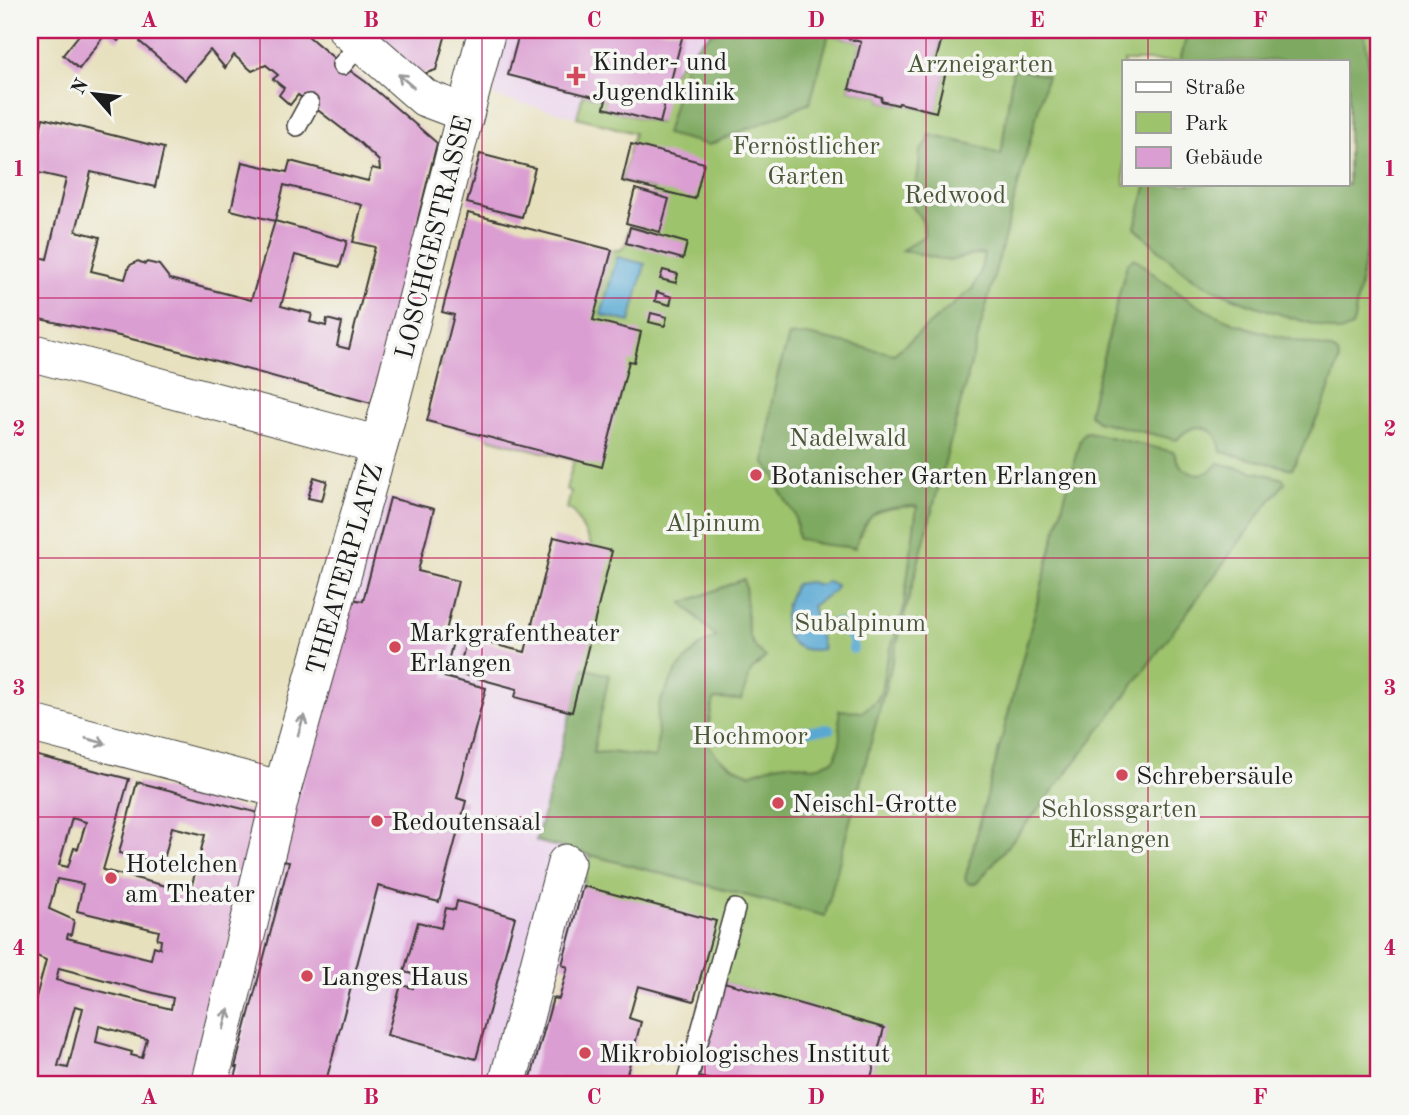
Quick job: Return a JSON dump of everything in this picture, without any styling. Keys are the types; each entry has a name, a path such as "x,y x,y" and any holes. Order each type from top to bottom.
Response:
{"street":[{"name":"LOSCHGESTRASSE","path":"379,444 487,30"},
{"path":"350,46 425,98 465,113"},
{"name":"THEATERPLATZ","path":"30,352 379,444 282,790 209,1085"},
{"path":"30,723 282,790"},
{"path":"507,1085 566,863"}],"lane":[{"path":"297,126 309,104"},
{"path":"686,1085 735,909"}],"shaded area":[{"name":"Kinder- und Jugendklinik","path":"493,30 714,30 660,123 604,108 606,101 584,94 577,117 495,97 481,76"},
{"path":"353,489 434,509 418,571 458,581 446,631 583,668 537,841 591,856 529,1085 202,1085"}],"green space":[{"path":"714,30 814,30 861,42 849,89 882,97 881,101 935,112 947,67 935,64 944,30 1379,30 1379,1085 869,1085 883,1029 701,976 583,886 591,856 536,841 572,712 592,546 573,511 567,509 571,491 566,489 574,460 488,438 503,384 440,368 454,315 612,250 621,250 626,243 630,227 642,230 653,189 622,181 634,133 577,117 583,94 606,100 604,108 659,123 670,76 688,54"},
{"path":"714,30 814,30 829,34 810,103 709,145 666,134 688,54"},
{"path":"1188,30 1364,30 1378,129 1378,179 1352,327 1340,332 1270,311 1219,291 1184,271 1135,227 1146,186 1350,186 1350,60 1180,60"},
{"path":"1013,68 1047,76 825,916 536,841 583,668 609,675 593,753 610,752 655,758 659,704 676,671 698,647 716,637 683,603 744,579 749,632 752,642 766,657 751,671 741,700 715,699 705,736 717,756 735,767 750,774 774,765 787,763 811,767 835,759 840,742 839,710 862,712 877,700 903,611 917,506 889,509 874,514 865,525 855,548 798,539 795,515 780,491 775,476 765,464 772,400 789,336 807,335 894,354 973,288 984,254 949,261 902,250 924,236 922,221 905,199 914,187 920,152 928,142 929,135 979,146 1001,155"},
{"path":"1134,258 1178,293 1226,320 1332,349 1338,354 1339,361 1324,404 1292,469 1221,452 1216,436 1204,428 1190,429 1177,440 1097,421 1089,414 1127,264"},
{"path":"1088,432 1174,452 1181,466 1193,473 1206,473 1218,463 1280,478 1285,483 1042,805 977,883 969,884 965,879 1080,439"}],"water":[{"path":"617,257 645,264 630,322 601,315"},
{"path":"827,581 836,585 834,591 812,606 823,649 808,650 797,646 789,639 786,630 786,607 790,595 796,584 809,582 821,585"}],"building":[{"path":"83,30 126,30 118,41 107,32 79,69 63,55"},
{"path":"142,30 301,30 437,143 411,256 371,403 172,349 30,317 30,255 47,259 66,179 30,171 43,118 164,148 155,187 91,172 76,231 100,237 91,271 125,279 129,266 138,261 145,264 147,262 159,265 170,279 251,300 275,221 231,210 242,162 287,172 290,161 368,181 372,168 380,170 379,161 358,141 298,95 290,105 279,95 284,88 273,79 278,75 266,65 252,71 234,55 225,68 210,50 185,80 140,42","holes":["284,185 362,205 353,242 375,247 349,349 337,346 342,323 327,319 326,326 310,322 312,314 281,306 295,255 340,267 347,241 275,221"]},
{"path":"372,30 447,30 436,70 420,75"},
{"name":"Kinder- und Jugendklinik","path":"520,30 684,30 660,123 604,108 606,100 508,75"},
{"path":"818,30 944,30 935,64 947,67 936,112 881,101 882,97 849,89 861,42"},
{"path":"631,144 704,163 695,199 622,181"},
{"path":"480,154 535,168 522,217 467,203"},
{"path":"635,189 669,199 660,232 626,223"},
{"path":"468,213 612,250 593,320 641,332 634,362 629,361 602,467 427,421 454,315 442,312"},
{"path":"630,227 687,243 683,259 626,243"},
{"path":"663,270 678,274 676,283 660,279"},
{"path":"657,292 672,297 670,305 655,301"},
{"path":"651,313 667,317 665,326 649,322"},
{"path":"314,477 327,481 322,501 308,498"},
{"path":"390,498 434,509 418,571 458,581 446,631 455,634 444,677 486,688 457,798 466,801 439,902 378,886 325,1085 233,1085 238,1067 235,1067 289,862 282,861 351,599 363,601"},
{"path":"554,537 612,551 572,712 515,697 517,689 458,673 467,638 525,652"},
{"path":"30,754 129,779 103,870 190,892 205,835 172,827 163,864 119,853 137,782 263,814 193,1085 30,1085 30,1020 46,960 30,953","holes":["72,818 86,822 78,849 74,848 68,867 59,865","57,879 83,884 77,911 159,931 157,939 161,940 160,948 154,946 151,959 67,938 68,934 71,935 74,920 49,909","59,968 173,998 171,1009 56,980","75,1006 83,1008 68,1068 58,1066","99,1026 147,1039 142,1058 131,1055 132,1052 96,1042"]},
{"path":"583,886 716,921 694,1001 638,986 629,1018 641,1022 624,1085 529,1085 553,998 559,999 568,967 562,965"},
{"path":"457,901 515,917 476,1059 387,1035 401,985 413,988 417,975 404,972 418,922 441,928 446,908 455,910"},
{"path":"724,982 884,1028 869,1085 730,1085 699,1077"}],"waterway":[{"path":"836,623 853,639 853,649"},
{"path":"800,731 830,729"}],"place":[{"name":"Kinder- und Jugendklinik","path":"576,76"},
{"name":"Botanischer Garten Erlangen","path":"756,475"},
{"name":"Markgrafentheater Erlangen","path":"395,647"},
{"name":"Schrebersäule","path":"1122,775"},
{"name":"Neischl-Grotte","path":"778,803"},
{"name":"Redoutensaal","path":"377,821"},
{"name":"Hotelchen am Theater","path":"111,878"},
{"name":"Langes Haus","path":"307,976"},
{"name":"Mikrobiologisches Institut","path":"585,1053"}],"park label":[{"name":"Arzneigarten","path":"980,63"},
{"name":"Fernöstlicher Garten","path":"806,160"},
{"name":"Redwood","path":"955,194"},
{"name":"Nadelwald","path":"848,437"},
{"name":"Alpinum","path":"713,522"},
{"name":"Subalpinum","path":"860,622"},
{"name":"Hochmoor","path":"750,735"},
{"name":"Schlossgarten Erlangen","path":"1119,823"}]}
